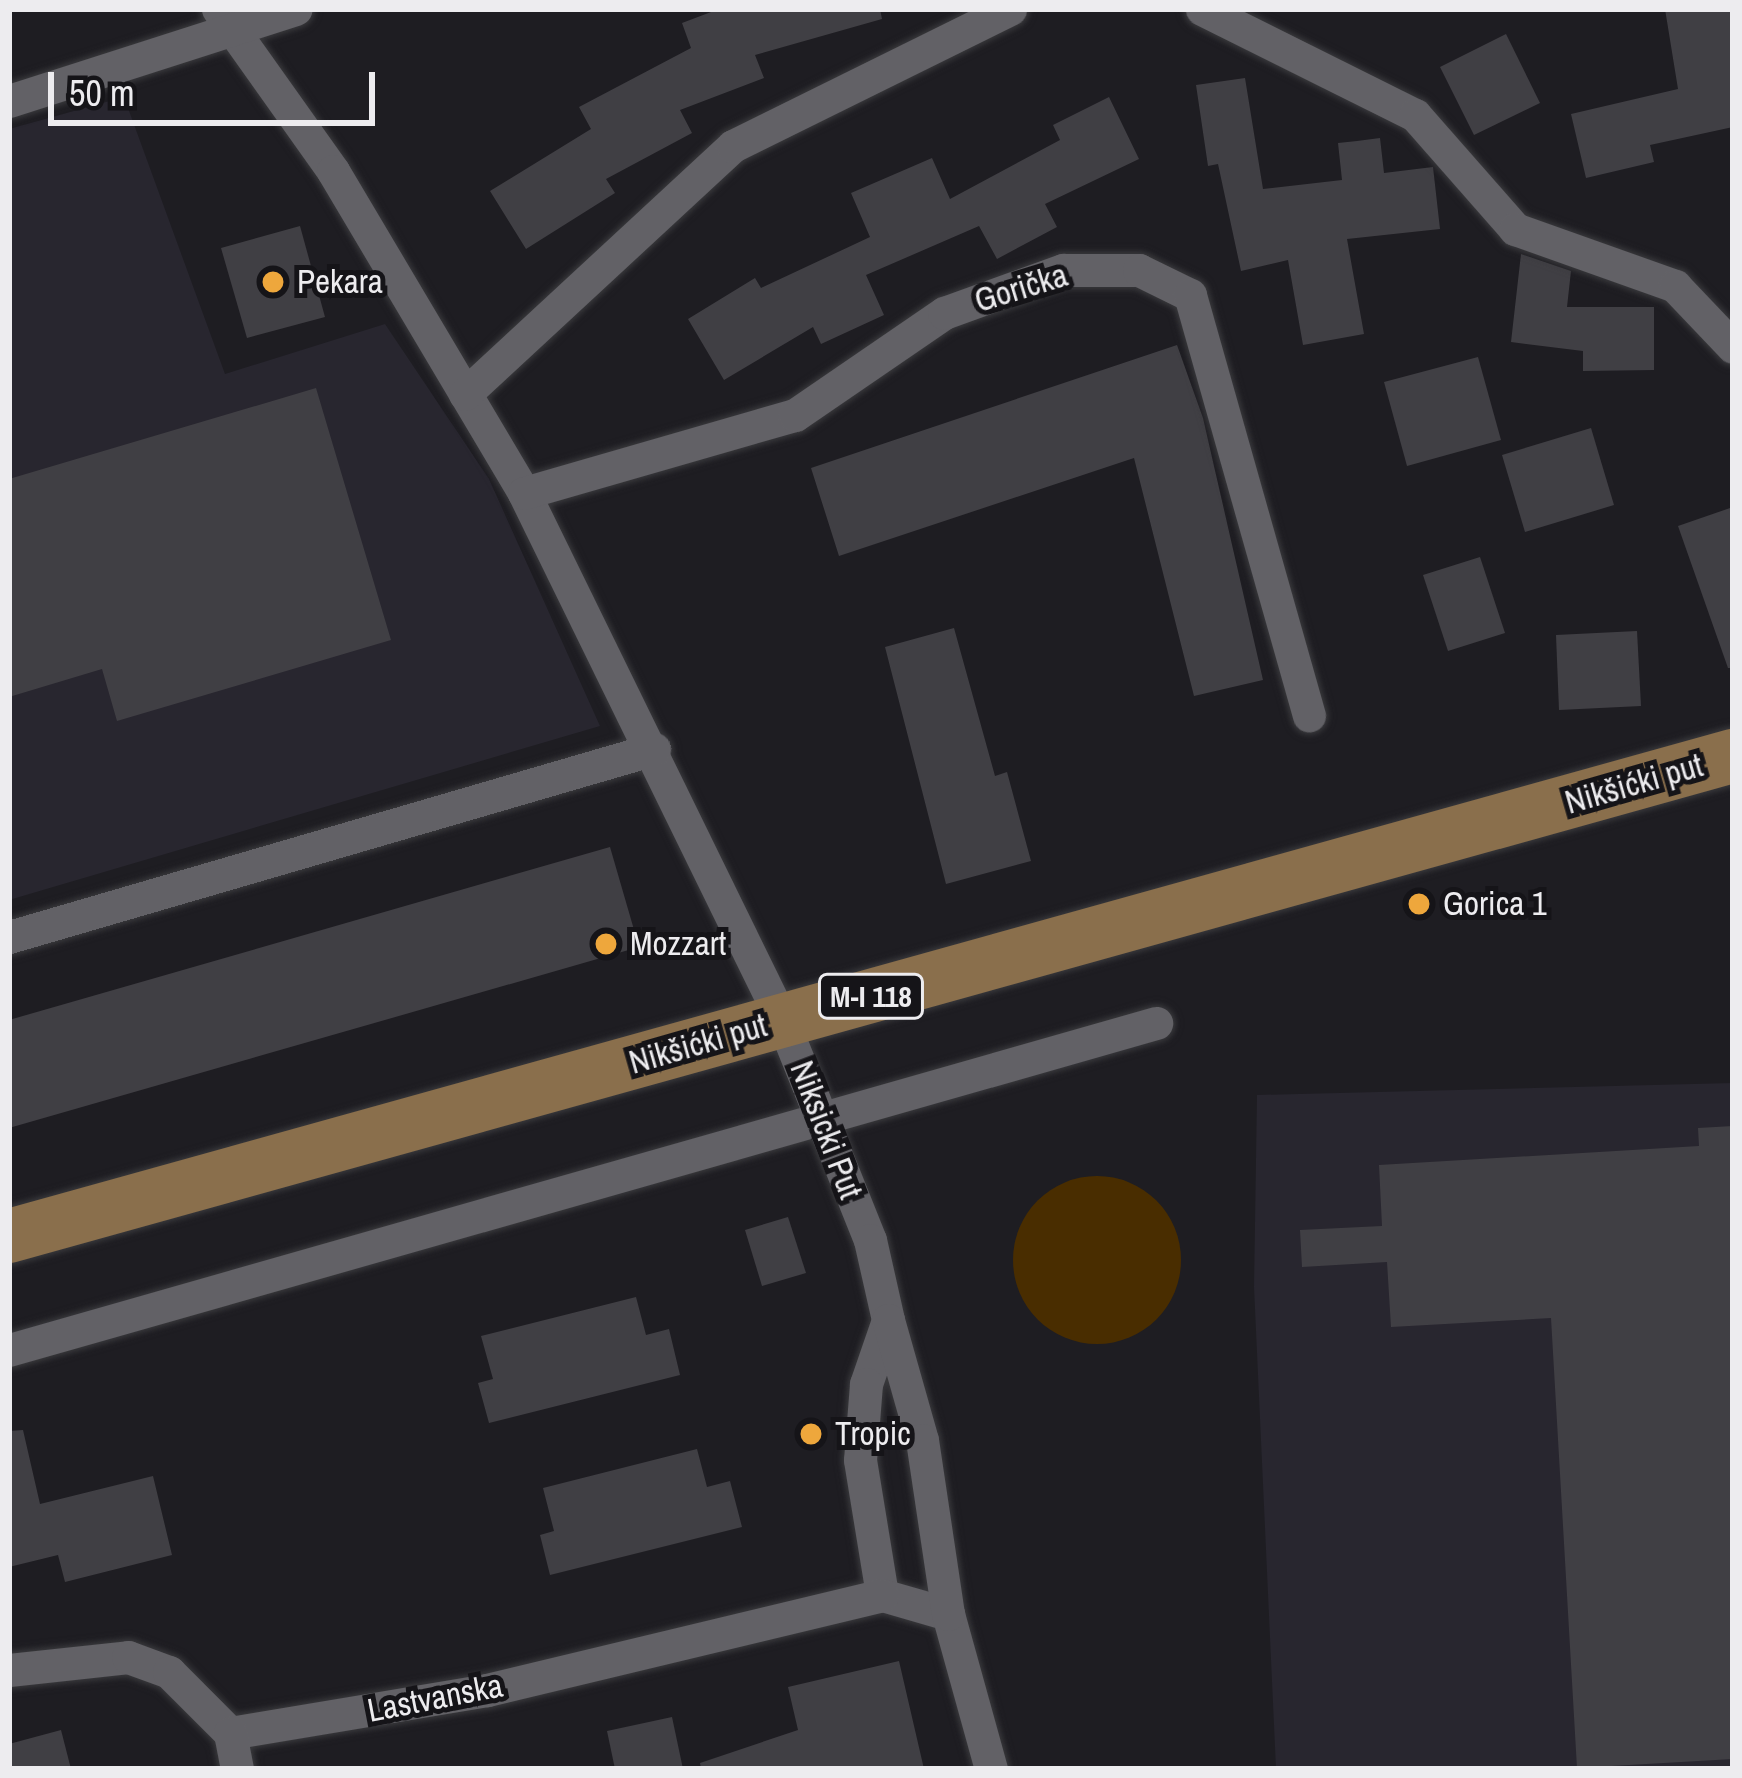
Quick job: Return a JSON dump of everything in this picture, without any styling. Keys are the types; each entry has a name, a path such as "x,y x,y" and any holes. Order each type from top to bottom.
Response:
{"main road":[{"name":"Nikšićki put","path":"9,1236 1733,756"}],"street":[{"path":"9,101 224,19 296,9"},
{"path":"465,394 733,146 1010,9"},
{"path":"1202,9 1415,115 1516,229 1675,286 1733,347"},
{"path":"224,19 333,171 524,493 654,749 782,1020"},
{"name":"Gorička","path":"524,493 795,415 944,313 1063,270 1139,270 1190,295 1309,716"},
{"path":"9,937 654,749"},
{"name":"Niksicki Put","path":"782,1020 870,1240 888,1319"},
{"path":"9,1350 1156,1022"},
{"path":"888,1319 866,1384 860,1460 882,1595 948,1614"},
{"path":"888,1319 922,1440 948,1614 991,1769"},
{"name":"Lastvanska","path":"230,1733 487,1690 882,1595"},
{"path":"9,1670 128,1657 170,1672 230,1733 236,1769"}],"shaded area":[{"path":"124,97 225,374 385,324 489,479 600,726 9,900 9,129"},
{"path":"1733,1083 1733,1769 1276,1769 1254,1287 1257,1095"},
{"path":"1097,1176 1129,1183 1156,1201 1174,1228 1181,1260 1174,1292 1156,1319 1129,1337 1097,1344 1065,1337 1038,1319 1020,1292 1013,1260 1020,1228 1038,1201 1065,1183"}],"building":[{"path":"719,9 880,9 882,19 755,55 764,78 680,110 692,133 606,179 615,193 526,249 490,191 591,129 579,107 691,48 682,23"},
{"path":"1665,9 1733,9 1733,127 1650,145 1654,162 1586,178 1571,114 1678,89"},
{"path":"1506,34 1540,103 1474,135 1440,67"},
{"path":"1245,78 1263,189 1342,180 1338,143 1380,138 1384,173 1433,167 1440,229 1347,239 1364,334 1303,345 1288,260 1241,271 1218,164 1208,166 1196,85"},
{"path":"1109,97 1139,159 1045,204 1057,227 997,259 979,226 866,275 884,315 821,344 813,327 724,380 688,319 755,278 761,288 870,237 851,193 932,158 950,199 1060,140 1053,125"},
{"name":"Pekara","path":"300,226 325,317 247,338 221,248"},
{"path":"1521,254 1571,271 1567,307 1654,307 1654,370 1583,371 1583,351 1511,342"},
{"path":"1177,345 1203,418 1263,680 1194,696 1134,458 839,556 811,468"},
{"path":"1478,357 1501,440 1407,466 1384,382"},
{"path":"316,388 391,640 117,721 102,669 9,697 9,479"},
{"path":"1591,428 1614,505 1525,532 1502,455"},
{"path":"1733,507 1733,668 1728,668 1678,526"},
{"path":"1480,557 1505,633 1448,651 1423,575"},
{"path":"954,628 995,776 1007,772 1031,861 946,884 885,647"},
{"path":"1637,631 1641,706 1559,710 1556,635"},
{"path":"610,847 639,947 9,1128 9,1020"},
{"path":"1733,1126 1733,1759 1577,1768 1551,1318 1391,1327 1387,1262 1302,1267 1300,1230 1382,1226 1379,1165 1699,1146 1698,1128"},
{"path":"788,1217 806,1273 762,1286 745,1230"},
{"path":"636,1297 646,1335 669,1329 680,1375 489,1423 478,1383 493,1379 481,1336"},
{"path":"23,1430 40,1504 153,1476 172,1555 65,1582 58,1555 9,1567 9,1431"},
{"path":"697,1449 707,1487 730,1481 742,1527 550,1575 540,1535 554,1531 543,1488"},
{"path":"899,1661 924,1769 701,1769 700,1763 798,1730 788,1687"},
{"path":"672,1717 683,1769 615,1769 607,1731"},
{"path":"61,1730 71,1769 9,1769 9,1744"}],"place":[{"name":"Pekara","path":"273,282"},
{"name":"Gorica 1","path":"1419,904"},
{"name":"Mozzart","path":"606,944"},
{"name":"Tropic","path":"811,1434"}]}
